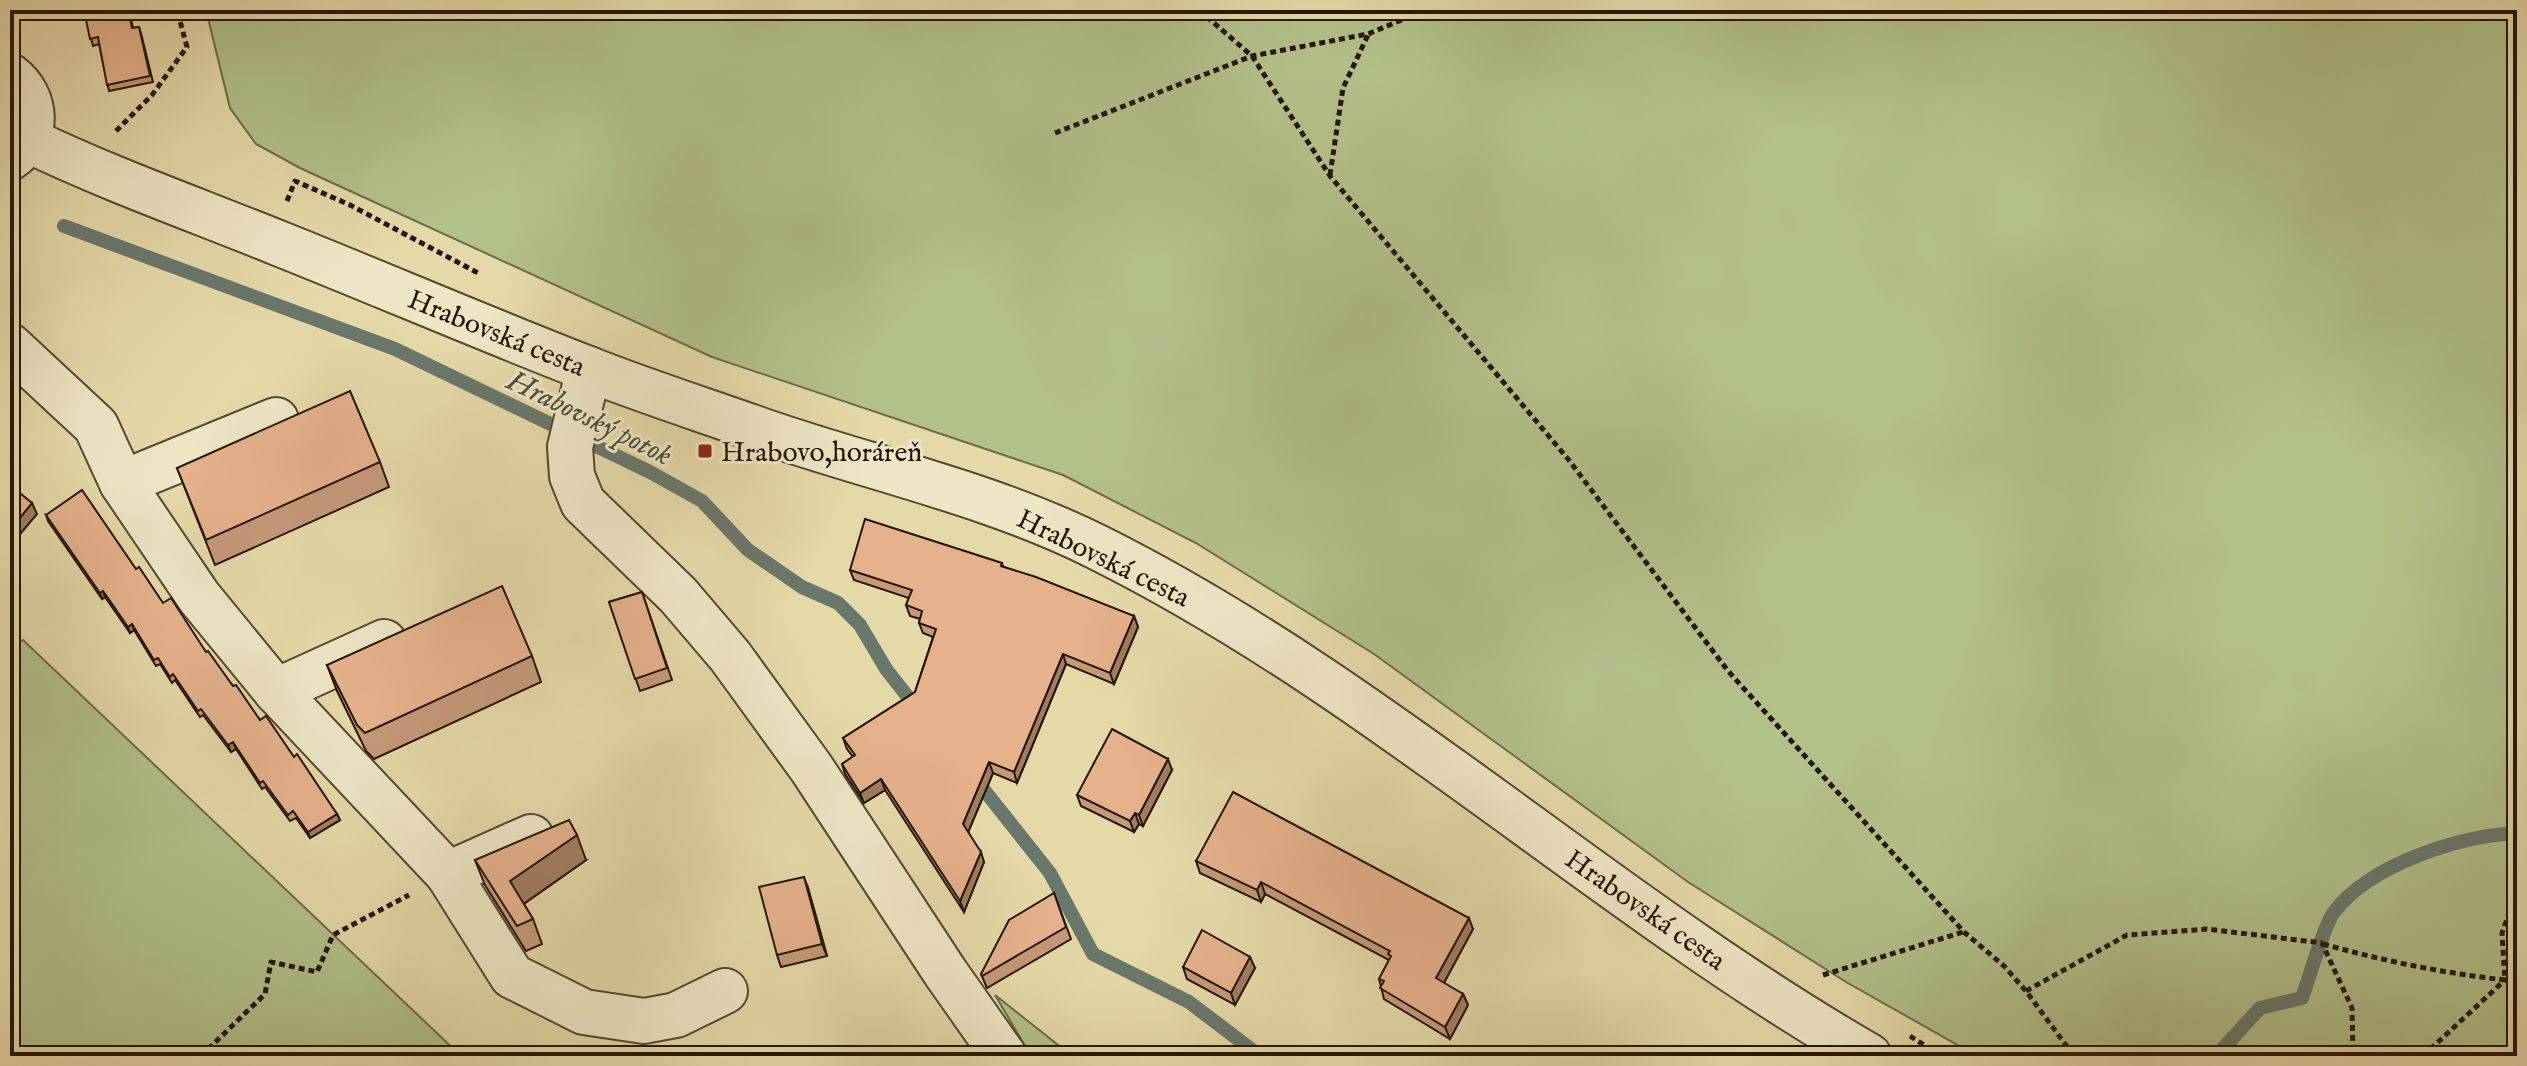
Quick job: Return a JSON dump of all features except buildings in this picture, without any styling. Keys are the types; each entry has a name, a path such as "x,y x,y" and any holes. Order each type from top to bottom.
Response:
{"street":[{"path":"10,76 25,91 32,107 32,124 19,149"},
{"name":"Hrabovská cesta","path":"19,149 110,176 589,369 825,452 1019,513 1095,546 1240,626 1435,757 1675,931 1869,1056"},
{"path":"10,346 96,426 122,483 199,597 276,691 448,874 512,976 584,1012 644,1021 676,1015 725,991"},
{"path":"589,369 573,430 572,476 583,503 678,595 740,668 812,769 1004,1056"},
{"path":"122,483 276,420"},
{"path":"276,691 414,628"},
{"path":"448,874 559,825"}],"path":[{"path":"107,140 152,95 187,47 177,10"},
{"path":"1199,10 1252,56 1330,176 1568,459 1728,671 1964,932 2004,966 2074,1056"},
{"path":"1055,133 1252,56 1368,34 1425,10"},
{"path":"1330,176 1343,88 1368,34"},
{"path":"149,1056 182,1052 198,1056 265,994 271,962 317,972 333,935 448,874"},
{"path":"2505,980 2502,933 2517,891"},
{"path":"2026,991 2127,935 2207,929 2322,943 2376,959 2438,972 2517,980"},
{"path":"1815,977 1964,932"},
{"path":"2322,943 2352,1008 2353,1056"},
{"path":"2423,1056 2505,980"}],"green space":[{"path":"206,10 2517,10 2517,1056 1977,1056 1846,982 1688,882 1374,654 1196,543 1063,475 712,357 300,168 256,144 230,108"},
{"path":"23,640 461,1056 10,1056 10,647"},
{"path":"995,995 1072,1056 1031,1056"}],"waterway":[{"name":"Hrabovský potok","path":"64,226 395,349 650,472 702,501 748,550 802,587 838,603 860,625 886,669 919,711"},
{"name":"Hrabovský potok","path":"973,776 1050,873 1093,954 1189,1002 1260,1056"},
{"path":"2216,1056 2260,1008 2302,998 2321,940 2334,912 2370,880 2443,847 2517,833"}],"place":[{"name":"Hrabovo,horáreň","path":"705,451"}]}
